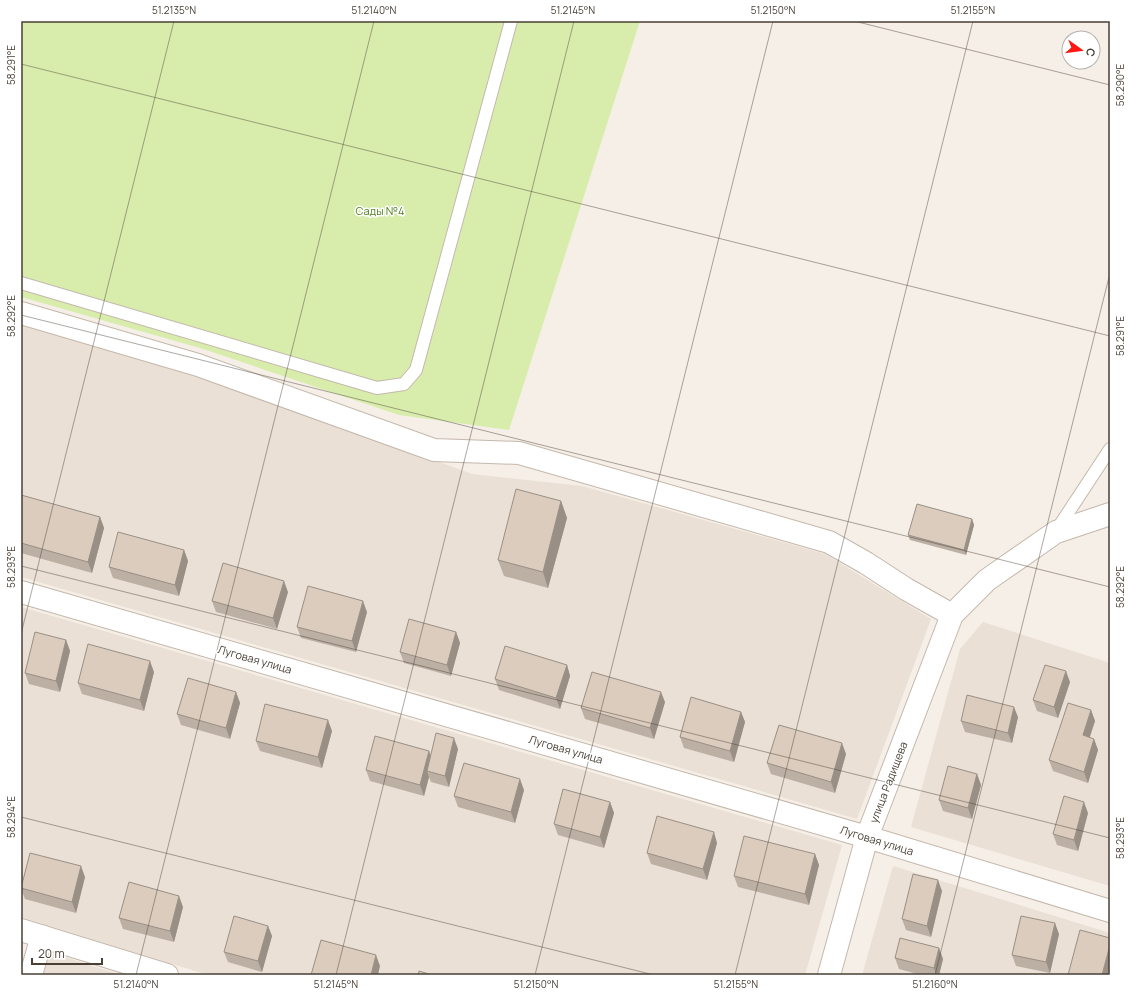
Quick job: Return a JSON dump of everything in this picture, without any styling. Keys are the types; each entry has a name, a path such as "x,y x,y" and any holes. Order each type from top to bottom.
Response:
{"street":[{"path":"21,313 198,364 434,450 519,453 828,542 952,615 987,580 1056,532 1110,514"},
{"name":"Луговая улица","path":"21,592 867,837 1110,911"},
{"name":"улица Радищева","path":"829,975 867,837 952,615"},
{"path":"21,930 167,975"},
{"path":"31,975 42,936"}],"lane":[{"path":"21,283 377,388 404,384 416,370 511,21"},
{"path":"1056,532 1110,449"}],"shaded area":[{"path":"21,322 194,372 472,474 582,486 825,554 931,619 857,819 21,577"},
{"path":"21,607 842,845 805,975 208,975 21,917"},
{"path":"983,622 1110,663 1110,886 911,827 960,649"},
{"path":"893,866 1110,933 1110,975 862,975"},
{"path":"49,952 121,975 43,975"}],"green space":[{"name":"Сады №4","path":"21,21 640,21 509,430 399,415 200,348 21,297"}],"building":[{"path":"516,489 561,501 543,572 498,560"},
{"path":"21,495 100,517 88,562 21,543"},
{"path":"917,504 972,519 964,550 908,535"},
{"path":"118,532 184,550 175,585 109,567"},
{"path":"223,563 284,581 273,618 212,601"},
{"path":"308,586 363,601 352,641 297,627"},
{"path":"409,619 456,632 447,665 400,652"},
{"path":"35,632 66,640 56,681 25,673"},
{"path":"88,644 150,661 140,700 78,683"},
{"path":"505,646 567,665 556,698 495,679"},
{"path":"1045,665 1066,671 1054,707 1033,700"},
{"path":"592,672 661,692 650,728 581,708"},
{"path":"188,678 236,692 226,728 177,714"},
{"path":"967,695 1014,707 1008,733 961,721"},
{"path":"691,697 741,712 730,751 680,737"},
{"path":"1068,703 1091,710 1083,735 1094,739 1084,772 1049,760"},
{"path":"265,704 328,720 318,757 256,741"},
{"path":"779,725 842,743 831,782 767,763"},
{"path":"436,733 454,738 445,776 427,771"},
{"path":"375,736 429,751 420,785 366,770"},
{"path":"464,763 520,779 511,812 454,796"},
{"path":"948,766 977,774 968,808 939,800"},
{"path":"563,789 610,802 600,837 554,824"},
{"path":"1064,796 1084,802 1074,840 1053,834"},
{"path":"657,816 714,832 703,869 647,853"},
{"path":"744,836 815,854 805,894 734,876"},
{"path":"30,853 81,866 72,902 21,888"},
{"path":"913,874 938,880 927,926 902,919"},
{"path":"129,882 179,896 170,931 119,918"},
{"path":"234,916 268,926 258,961 224,952"},
{"path":"1021,916 1055,923 1046,962 1012,955"},
{"path":"1080,930 1110,938 1110,945 1102,975 1068,975"},
{"path":"900,938 939,948 934,968 895,958"},
{"path":"321,940 376,955 371,975 311,975"},
{"path":"419,971 432,975 418,975"}]}
